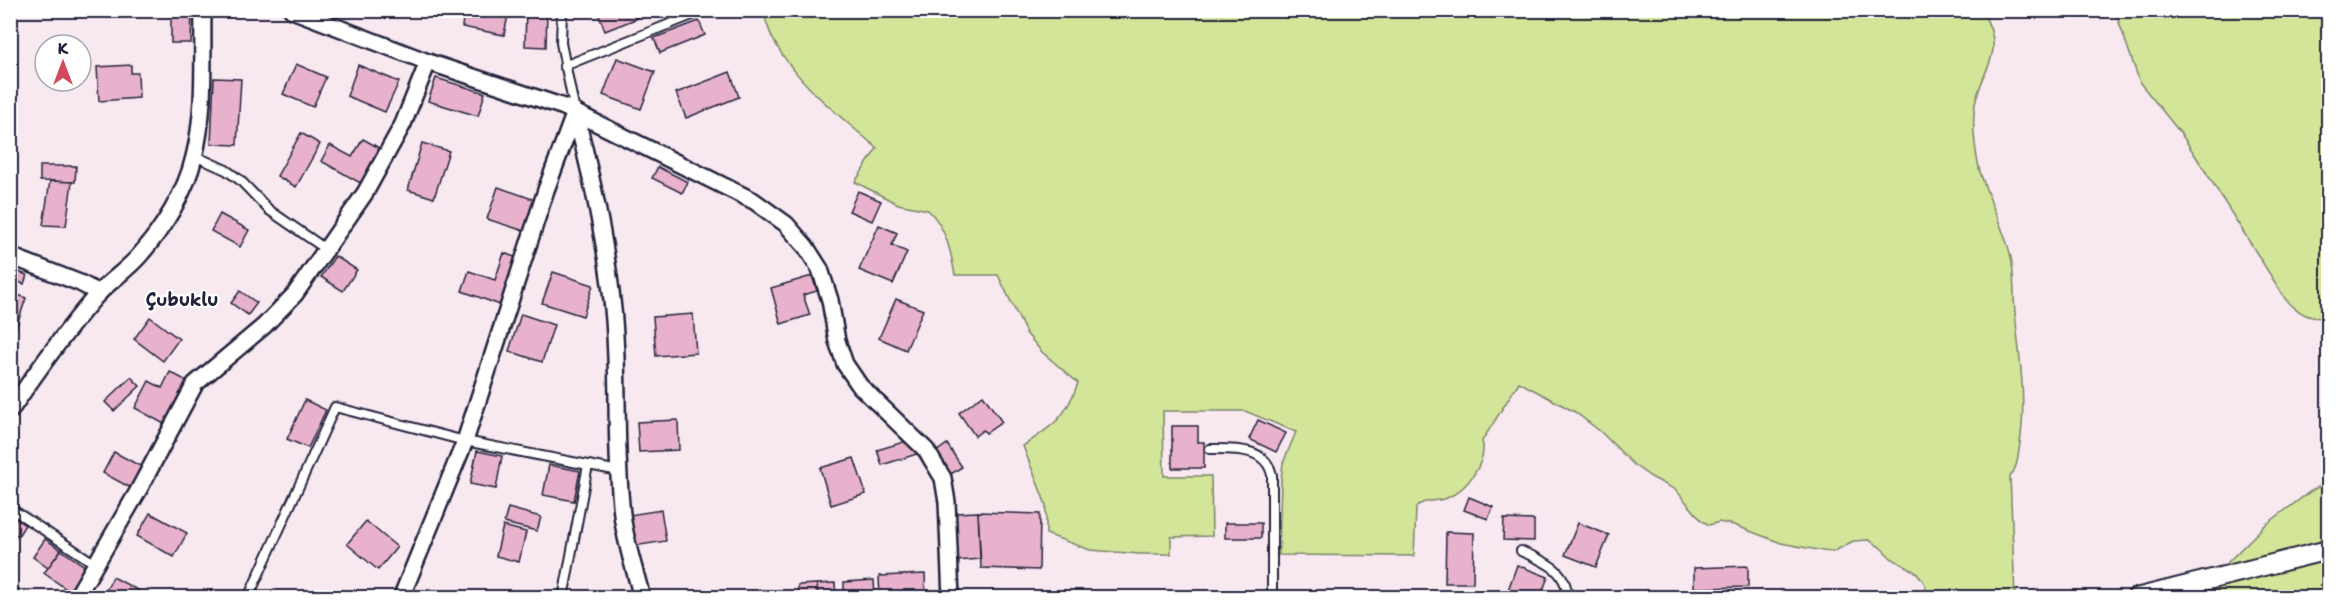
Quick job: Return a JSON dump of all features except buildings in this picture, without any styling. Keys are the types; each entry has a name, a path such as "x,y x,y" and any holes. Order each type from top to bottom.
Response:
{"street":[{"path":"10,411 45,358 99,293 138,257 158,231 186,182 195,156 200,118 203,10"},
{"path":"292,10 428,62 575,112 754,201 786,224 806,247 820,269 830,300 837,341 845,364 860,386 926,450 943,478 947,502 951,597"},
{"path":"76,597 97,565 195,384 264,326 295,294 365,193 393,145 428,62"},
{"path":"401,597 465,441 546,190 575,112"},
{"path":"575,112 605,241 618,378 622,514 628,548 642,597"},
{"path":"10,256 99,293"},
{"path":"2136,597 2328,550"}],"lane":[{"path":"562,10 561,44 575,112"},
{"path":"564,66 705,10"},
{"path":"195,156 226,170 240,180 269,210 327,250"},
{"path":"248,597 335,406 465,441 619,471"},
{"path":"1210,449 1237,449 1249,452 1260,456 1270,467 1272,475 1272,597"},
{"path":"563,597 588,465"},
{"path":"10,508 97,565"},
{"path":"1521,551 1549,564 1558,572 1565,582 1567,597"}],"green space":[{"path":"763,11 1982,11 1993,38 1993,49 1975,104 1975,144 1982,179 2012,260 2023,394 2018,457 2010,477 2015,597 1927,597 1925,584 1917,573 1891,558 1869,540 1853,541 1833,552 1781,543 1734,525 1719,522 1709,525 1702,521 1676,490 1634,465 1601,432 1575,412 1519,382 1482,441 1482,458 1468,482 1447,498 1423,503 1416,507 1414,556 1279,555 1283,463 1296,432 1245,411 1163,411 1164,476 1211,476 1212,536 1171,537 1171,554 1140,554 1090,550 1046,534 1046,505 1023,446 1057,420 1068,405 1078,383 1042,352 1026,333 998,275 955,275 943,232 928,210 898,204 855,182 877,148 834,112 795,72 774,41"},
{"path":"2115,11 2328,11 2328,317 2305,314 2295,309 2286,300 2182,135 2140,83"},
{"path":"2328,481 2328,597 2136,598 2211,579 2264,526"}],"district":[{"name":"Çubuklu","path":"182,300"}]}
